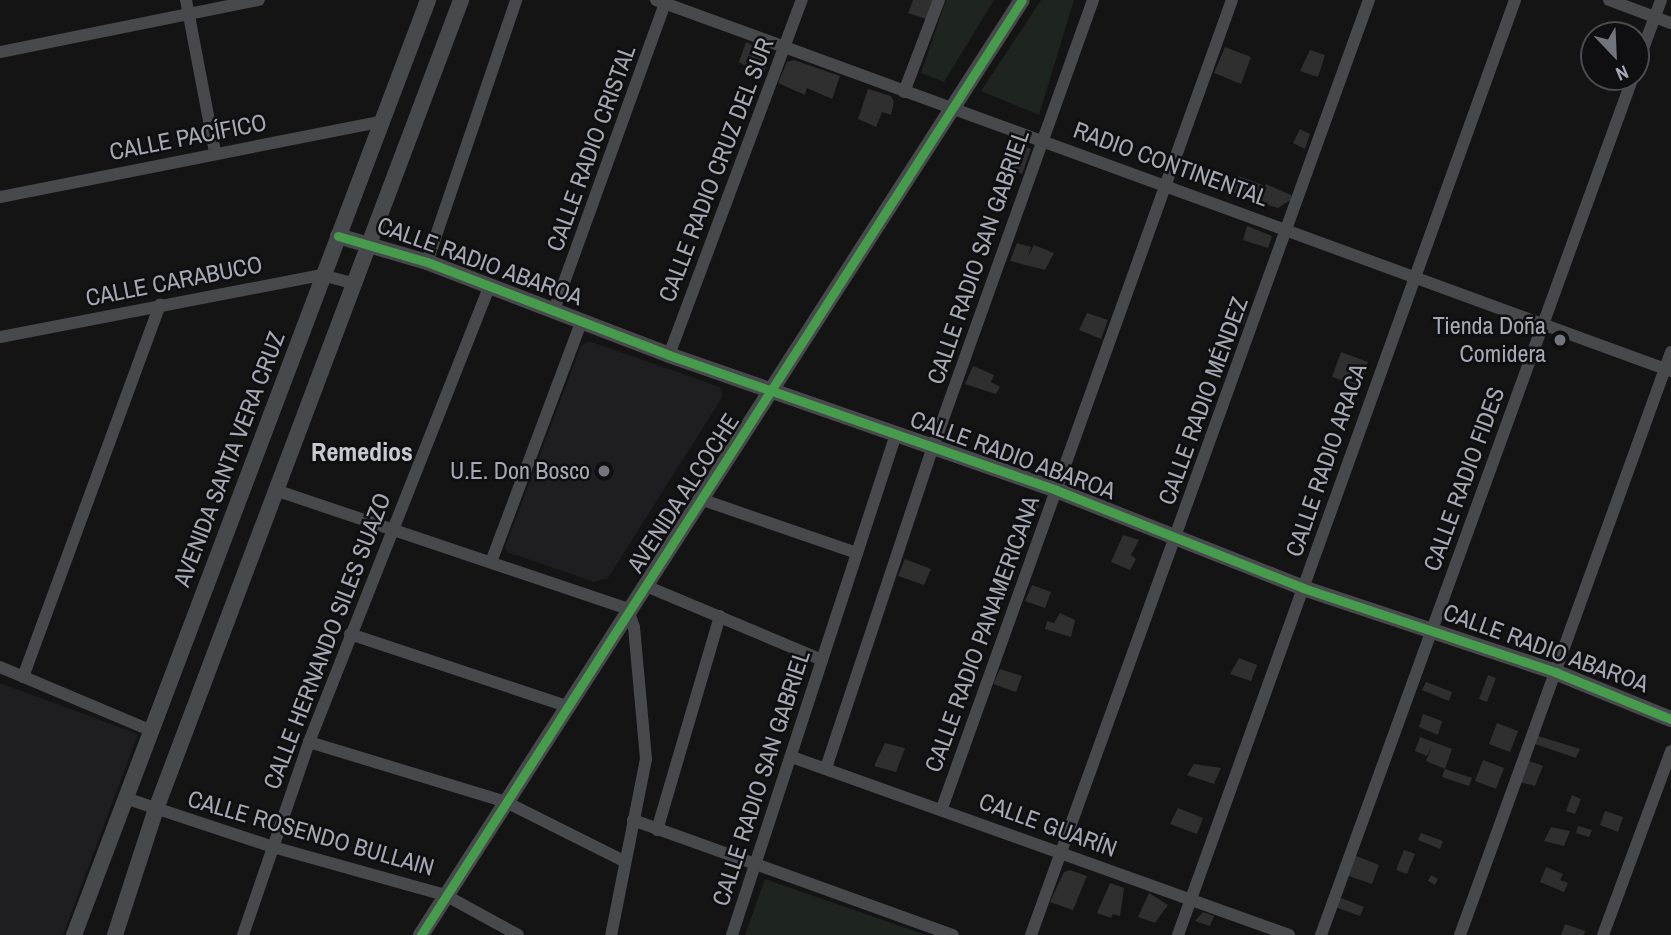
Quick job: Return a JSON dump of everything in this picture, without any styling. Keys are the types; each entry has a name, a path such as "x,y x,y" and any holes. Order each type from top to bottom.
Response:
{"street":[{"path":"186,0 215,152"},
{"path":"0,52 259,0"},
{"name":"AVENIDA SANTA VERA CRUZ","path":"74,935 428,0"},
{"path":"115,935 156,809 461,0"},
{"path":"427,262 516,0"},
{"name":"CALLE RADIO CRUZ DEL SUR","path":"669,355 802,0"},
{"path":"904,92 939,0"},
{"name":"AVENIDA ALCOCHE","path":"421,935 628,608 646,586 703,500 1022,0"},
{"name":"CALLE RADIO SAN GABRIEL","path":"826,768 933,447 1041,139 1093,0"},
{"name":"CALLE RADIO PANAMERICANA","path":"942,808 1164,183 1232,0"},
{"name":"CALLE RADIO MÉNDEZ","path":"1031,935 1369,0"},
{"name":"CALLE RADIO ARACA","path":"1178,935 1413,276 1515,0"},
{"path":"1609,0 1671,23"},
{"path":"1650,30 1661,0"},
{"name":"RADIO CONTINENTAL","path":"662,1 1668,370"},
{"name":"CALLE RADIO CRISTAL","path":"554,310 662,1"},
{"name":"CALLE RADIO FIDES","path":"1321,935 1628,91"},
{"name":"CALLE PACÍFICO","path":"0,197 215,152 384,121"},
{"name":"CALLE RADIO ABAROA","path":"338,236 427,262 771,392 1056,490 1303,588 1555,672 1671,719"},
{"name":"CALLE CARABUCO","path":"0,337 160,304 322,275 356,284"},
{"name":"CALLE HERNANDO SILES SUAZO","path":"243,935 309,742 350,634 489,287"},
{"path":"23,677 160,304"},
{"path":"491,562 580,322"},
{"path":"1461,935 1555,672 1668,370 1671,352"},
{"name":"CALLE RADIO SAN GABRIEL","path":"732,935 896,434"},
{"path":"278,491 628,608 634,627 646,759 611,935"},
{"path":"703,500 857,554"},
{"path":"646,586 822,660"},
{"path":"657,830 720,616"},
{"path":"350,634 566,706"},
{"path":"0,667 152,731"},
{"path":"309,742 506,802 624,861"},
{"path":"1603,935 1671,751"},
{"name":"CALLE GUARÍN","path":"792,757 942,808 1289,935"},
{"name":"CALLE ROSENDO BULLAIN","path":"125,798 273,847 445,895 518,935"},
{"path":"632,820 953,935"}],"shaded area":[{"path":"946,0 994,0 944,82 921,73"},
{"path":"1041,0 1074,0 1039,115 981,91"},
{"name":"U.E. Don Bosco","path":"589,341 720,387 723,396 608,578 594,582 507,552 505,547 581,346"},
{"path":"0,683 138,734 63,935 0,935"},
{"path":"765,879 926,935 745,935"}],"building":[{"path":"913,0 934,0 926,19 908,13"},
{"path":"746,42 770,53 763,77 739,62"},
{"path":"1225,47 1251,57 1241,84 1214,73"},
{"path":"1310,50 1325,55 1318,77 1300,71"},
{"path":"794,60 840,76 832,99 807,88 805,95 778,83 787,62"},
{"path":"868,89 891,96 894,102 891,115 882,112 876,127 858,119"},
{"path":"1300,129 1310,134 1305,149 1293,143"},
{"path":"1008,140 1031,149 1022,174 1012,169 1016,155 1004,151"},
{"path":"1238,176 1263,185 1256,201 1232,192"},
{"path":"1266,184 1291,195 1292,199 1278,208 1268,205 1260,199"},
{"path":"1247,226 1272,236 1268,248 1243,240"},
{"path":"1017,243 1031,247 1028,257 1034,245 1054,253 1045,270 1010,261"},
{"path":"1230,307 1247,314 1243,325 1225,316"},
{"path":"1087,313 1108,320 1101,339 1079,330"},
{"path":"1341,352 1368,362 1360,386 1332,377"},
{"path":"973,366 994,375 991,382 1000,387 996,394 965,384"},
{"path":"1029,496 1039,506 1034,517 1023,513"},
{"path":"1123,535 1139,540 1131,555 1136,559 1130,570 1111,562"},
{"path":"905,559 931,569 924,585 898,576"},
{"path":"1032,585 1051,592 1045,608 1025,601"},
{"path":"1060,613 1075,620 1071,637 1045,629 1047,621 1054,623"},
{"path":"1239,658 1257,665 1251,681 1230,674"},
{"path":"1000,669 1022,676 1016,692 993,684"},
{"path":"1488,675 1496,678 1487,702 1479,699"},
{"path":"1426,682 1452,692 1449,701 1422,690"},
{"path":"1423,714 1442,721 1438,735 1419,727"},
{"path":"1497,723 1518,731 1510,752 1489,744"},
{"path":"1535,735 1580,749 1576,758 1532,743"},
{"path":"1420,737 1452,749 1445,769 1426,761 1432,746 1427,756 1415,751"},
{"path":"885,743 905,748 896,772 874,766"},
{"path":"1524,759 1543,766 1535,786 1516,781"},
{"path":"1483,760 1504,768 1496,789 1475,781"},
{"path":"1194,764 1221,768 1214,784 1187,775"},
{"path":"1445,769 1472,778 1469,786 1442,777"},
{"path":"1572,795 1581,799 1575,814 1566,811"},
{"path":"1178,808 1203,818 1197,834 1170,824"},
{"path":"1605,811 1623,817 1618,832 1600,825"},
{"path":"1578,826 1592,830 1589,837 1576,833"},
{"path":"1551,827 1570,831 1564,846 1544,841"},
{"path":"1421,833 1443,841 1440,849 1418,840"},
{"path":"1404,850 1415,854 1407,874 1396,870"},
{"path":"1354,855 1379,865 1372,884 1346,875"},
{"path":"1546,867 1563,874 1560,880 1568,883 1564,892 1540,882"},
{"path":"1070,870 1087,876 1073,910 1050,902 1064,872"},
{"path":"1431,875 1438,879 1435,885 1428,881"},
{"path":"1110,883 1124,888 1120,916 1113,914 1111,918 1097,913"},
{"path":"1149,893 1168,905 1155,923 1138,917"},
{"path":"1339,897 1364,907 1360,916 1335,907"},
{"path":"1203,912 1214,916 1210,926 1195,921"},
{"path":"1565,924 1585,931 1584,935 1561,935"}],"cycle path":[{"path":"421,935 1022,0"},
{"path":"338,236 427,262 669,355 1056,490 1303,588 1555,672 1671,719"}],"place":[{"name":"Tienda Doña Comidera","path":"1560,340"},
{"name":"U.E. Don Bosco","path":"604,471"}],"district":[{"name":"Remedios","path":"362,452"}]}
